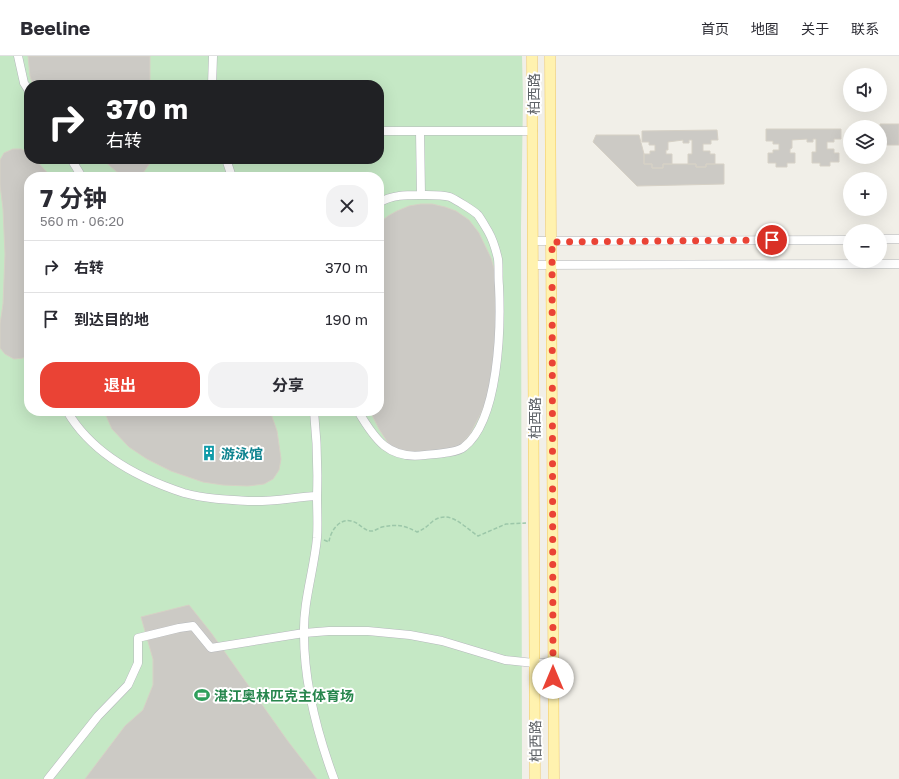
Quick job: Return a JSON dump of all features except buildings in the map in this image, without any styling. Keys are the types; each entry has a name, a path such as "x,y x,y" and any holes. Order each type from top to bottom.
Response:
{"main road":[{"name":"柏西路","path":"532,56 535,523 534,663 536,779"},
{"name":"柏西路","path":"550,56 554,779"}],"street":[{"path":"18,56 24,83"},
{"path":"212,80 213,56"},
{"path":"384,131 533,131"},
{"path":"420,131 421,195"},
{"path":"361,416 381,443 394,453 417,456 440,454 462,448 470,441 483,421 492,389 500,324 498,259 488,231 478,215 450,198 421,195 404,196 384,200"},
{"path":"887,239 899,239"},
{"path":"533,241 843,240"},
{"path":"534,265 899,264"},
{"path":"70,416 73,422 96,447 124,467 185,493 220,499 251,501 317,496"},
{"path":"314,416 318,472 317,538 309,581 304,633 304,652 308,685 316,725 334,779"},
{"path":"48,779 98,716 128,685 138,663 138,638 179,628 193,626 211,648 304,633 329,631 368,631 410,635 442,641 505,660 553,664"}],"path":[{"path":"317,538 329,542 330,534 336,526 343,522 351,521 364,529 372,531 394,524 407,527 417,532 425,529 434,521 444,517 452,518 478,536 506,524 518,522 535,523"}],"green space":[{"path":"0,56 522,56 522,779 0,779"}],"place":[{"name":"游泳馆","path":"209,453"},
{"name":"湛江奥林匹克主体育场","path":"202,695"}],"route":[{"path":"553,678 552,242 772,240"}]}
